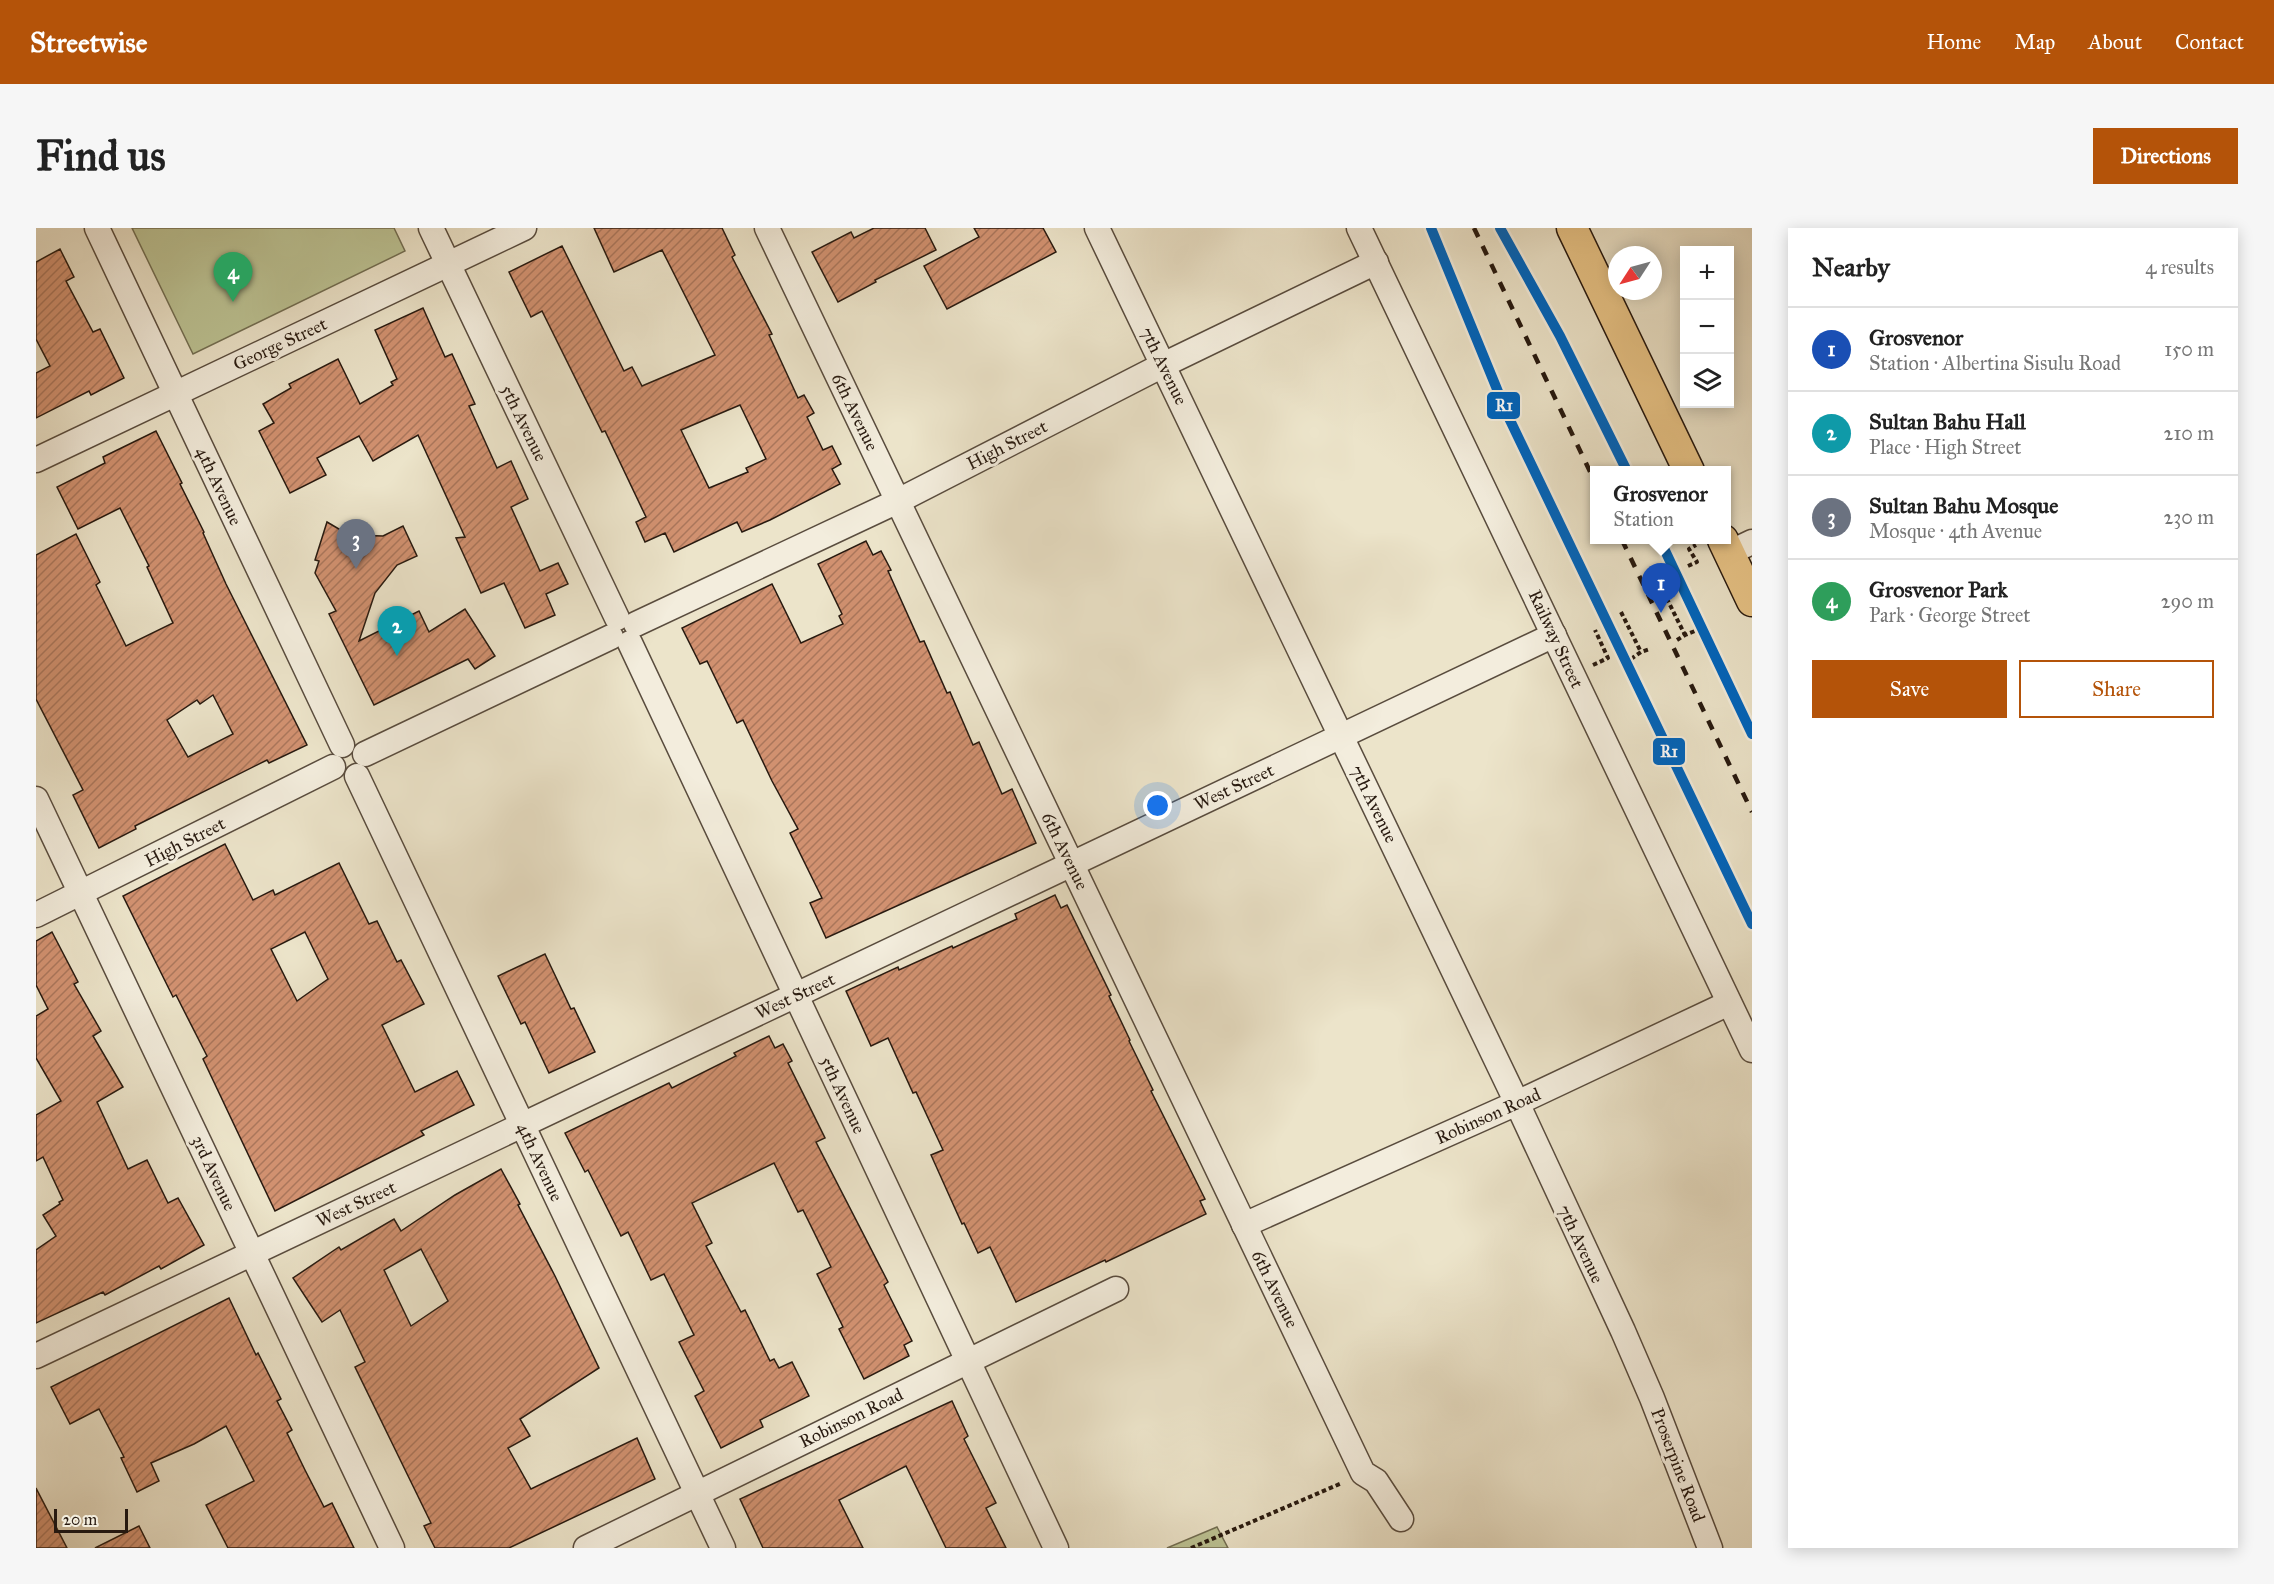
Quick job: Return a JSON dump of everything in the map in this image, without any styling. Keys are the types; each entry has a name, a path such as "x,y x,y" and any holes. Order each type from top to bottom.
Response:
{"main road":[{"path":"1572,228 1687,466"},
{"path":"1726,545 1752,601"}],"street":[{"name":"4th Avenue","path":"97,228 342,745"},
{"name":"5th Avenue","path":"431,228 1056,1548"},
{"name":"George Street","path":"36,460 524,228"},
{"name":"6th Avenue","path":"766,228 1363,1473"},
{"name":"7th Avenue","path":"1097,228 1517,1103 1645,1383"},
{"name":"Railway Street","path":"1359,228 1752,1050"},
{"name":"High Street","path":"361,765 623,630 897,501 1163,365 1376,262"},
{"name":"West Street","path":"36,1356 1554,635"},
{"path":"356,744 361,765 344,777 333,767 333,754 342,745 356,744"},
{"name":"4th Avenue","path":"361,765 523,1125 723,1548"},
{"name":"High Street","path":"36,915 333,767"},
{"name":"3rd Avenue","path":"36,799 392,1548"},
{"name":"Robinson Road","path":"1244,1225 1517,1103 1730,1003"},
{"name":"Robinson Road","path":"586,1548 1116,1289"},
{"name":"Proserpine Road","path":"1645,1383 1710,1548"},
{"path":"1363,1473 1376,1481 1401,1519"}],"path":[{"path":"1688,566 1696,562 1689,549 1726,545"},
{"path":"1660,585 1685,635"},
{"path":"1621,612 1641,652"},
{"path":"1573,675 1608,658 1595,630"},
{"path":"1677,640 1695,631"},
{"path":"1631,659 1650,649"},
{"path":"1191,1548 1363,1473"}],"green space":[{"path":"132,228 394,228 405,251 193,354"},
{"path":"1217,1527 1228,1548 1167,1548"}],"building":[{"path":"594,228 722,228 735,255 732,257 772,334 769,335 798,398 804,395 814,413 807,417 823,450 832,446 841,464 832,469 840,484 742,532 737,522 674,552 665,533 645,542 636,522 646,517 605,431 602,432 542,311 531,317 509,272 562,246 624,371 632,367 642,386 715,355 662,250 614,272","holes":["740,405 766,459 746,468 748,472 709,488 681,430"]},
{"path":"874,228 925,228 936,250 875,280 876,282 838,302 812,252 851,232 854,238"},
{"path":"974,228 1043,228 1056,252 947,309 924,266 979,237"},
{"path":"60,249 74,277 66,281 93,332 100,329 124,378 91,395 89,391 36,418 36,373 50,366 36,339 36,262"},
{"path":"423,308 445,357 452,354 475,404 469,406 497,468 511,461 528,499 511,507 540,571 558,563 568,584 546,594 555,615 525,628 504,583 481,593 456,538 465,537 418,435 373,461 359,436 317,458 326,475 290,493 259,431 274,423 263,404 291,388 289,384 338,359 360,404 393,385 391,382 397,379 375,330"},
{"path":"156,431 182,483 180,484 226,584 307,745 269,763 267,760 135,826 136,829 99,848 73,795 83,790 36,699 36,555 76,534 100,582 96,585 126,646 173,623 147,567 149,566 120,508 78,529 57,487 105,463 103,457","holes":["213,695 233,734 188,757 167,720 197,700 200,704"]},
{"path":"327,522 349,535 383,536 403,526 417,556 397,565 375,593 359,641 419,611 429,632 465,609 495,656 475,669 468,659 374,705 329,614 336,611 315,573 319,561 315,560"},
{"path":"866,541 873,555 881,551 920,642 924,641 973,745 979,742 1002,794 1012,789 1036,843 826,938 810,903 822,898 790,833 798,829 743,720 737,723 707,661 700,664 682,628 772,584 801,643 843,624 839,616 842,614 818,564"},
{"path":"225,844 253,900 273,890 275,895 339,863 369,924 377,921 397,962 401,960 424,1004 382,1025 415,1092 457,1071 474,1105 421,1131 424,1135 275,1211 203,1059 207,1056 176,995 173,997 123,896","holes":["305,932 328,979 297,1001 271,949"]},
{"path":"1055,895 1061,908 1067,905 1111,995 1109,996 1153,1090 1151,1091 1205,1199 1200,1201 1206,1214 1016,1302 990,1247 978,1253 964,1223 962,1224 931,1155 943,1150 916,1092 913,1093 888,1038 871,1046 846,991 898,967 899,970 1017,919 1015,914"},
{"path":"52,932 78,982 74,984 101,1031 93,1036 123,1087 97,1102 128,1169 147,1160 168,1203 178,1198 204,1245 161,1269 159,1266 105,1295 103,1292 36,1323 36,1250 56,1236 43,1215 63,1200 43,1157 36,1161 36,1115 61,1101 36,1058 36,1016 48,1009 36,985 36,941"},
{"path":"545,954 571,1009 574,1008 595,1052 549,1073 525,1022 521,1024 498,976"},
{"path":"769,1036 775,1048 783,1044 792,1061 788,1063 825,1138 816,1142 888,1282 884,1285 912,1341 904,1345 909,1356 864,1379 839,1329 843,1327 817,1274 831,1267 803,1210 798,1212 774,1163 692,1203 712,1243 706,1246 741,1312 745,1310 770,1361 774,1359 779,1368 792,1362 809,1396 760,1420 763,1427 721,1448 695,1396 704,1391 679,1342 694,1335 664,1274 651,1280 628,1232 621,1236 588,1170 585,1172 565,1133 669,1083 672,1088 736,1056 734,1053"},
{"path":"501,1169 599,1368 520,1419 530,1436 508,1448 531,1489 637,1438 655,1479 509,1548 435,1548 424,1526 431,1523 355,1367 365,1362 340,1310 322,1322 293,1278 339,1247 341,1250 394,1219 401,1231 455,1195","holes":["421,1249 448,1301 411,1326 384,1270"]},
{"path":"229,1298 256,1355 258,1353 281,1399 277,1401 292,1430 287,1433 305,1470 324,1507 332,1503 354,1548 228,1548 206,1505 254,1481 226,1426 194,1444 151,1463 159,1481 137,1492 121,1458 124,1457 99,1409 70,1424 51,1387"},
{"path":"952,1401 968,1436 964,1439 996,1503 986,1508 1006,1548 946,1548 906,1466 839,1500 863,1548 763,1548 740,1499"},
{"path":"36,1488 67,1548 36,1548"},
{"path":"139,1526 150,1548 95,1548"}],"railway":[{"path":"1431,228 1508,416 1752,924"},
{"path":"1474,228 1590,472"},
{"path":"1500,228 1560,336 1625,466"},
{"path":"1624,544 1752,812"},
{"path":"1662,544 1752,734"}],"transit line":[{"name":"R1","path":"1431,228 1508,416 1752,924"},
{"name":"R1","path":"1500,228 1560,336 1625,466"},
{"name":"R1","path":"1662,544 1752,734"}],"place":[{"name":"Grosvenor Park","path":"233,302"},
{"name":"Sultan Bahu Mosque","path":"356,569"},
{"name":"Grosvenor","path":"1661,613"},
{"name":"Sultan Bahu Hall","path":"397,656"}]}
